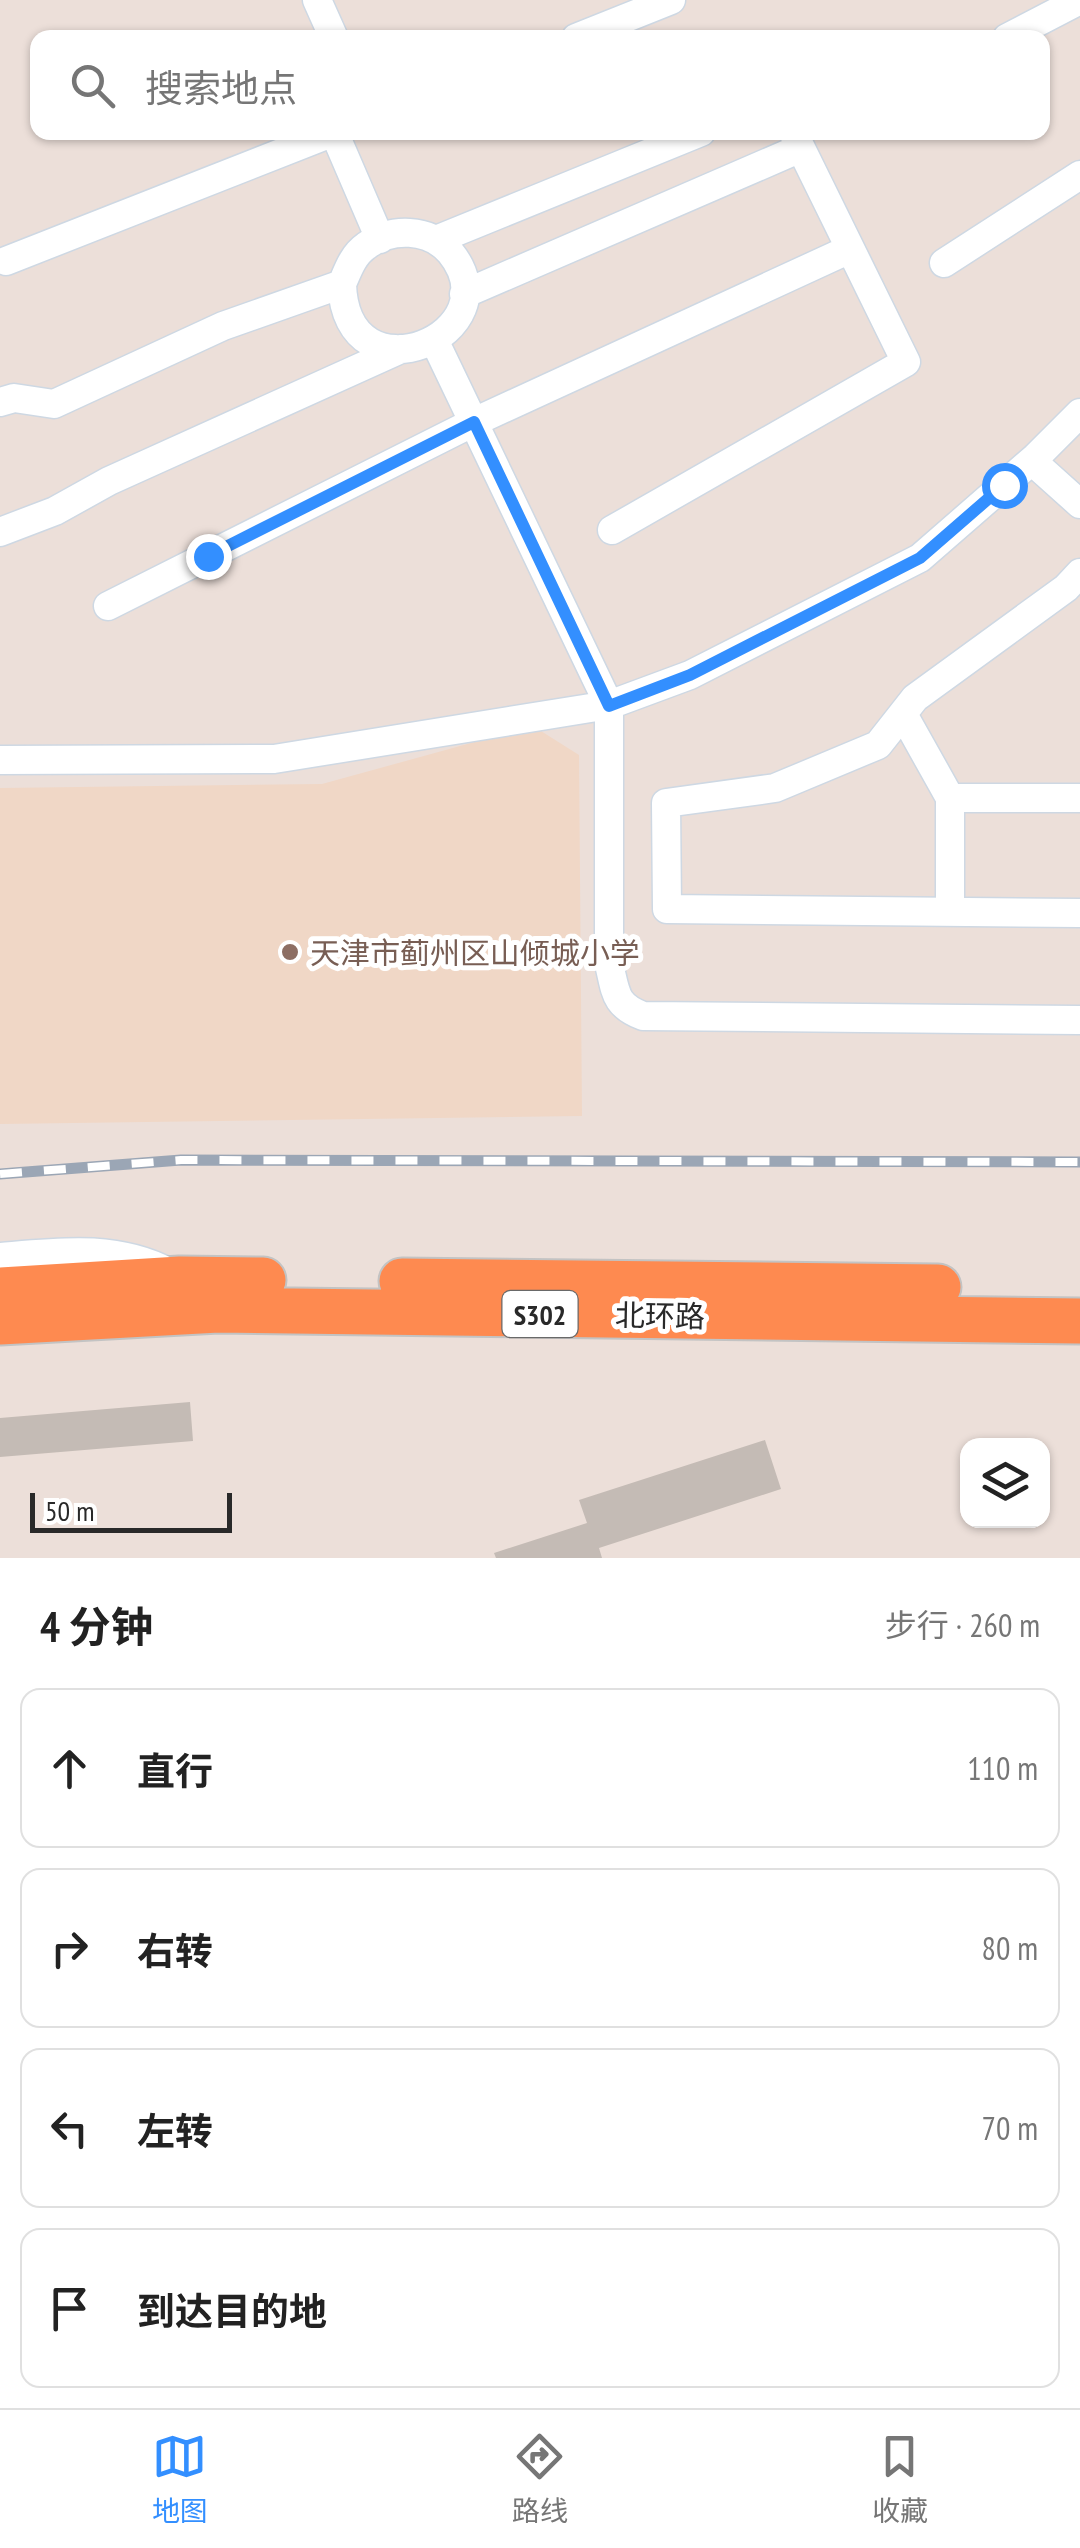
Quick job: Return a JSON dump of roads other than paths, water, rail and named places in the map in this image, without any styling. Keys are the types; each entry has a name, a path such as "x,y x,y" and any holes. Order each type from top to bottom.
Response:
{"highway":[{"name":"北环路","path":"0,1290 180,1279 1080,1290"},
{"name":"北环路","path":"0,1322 218,1310 1080,1320"}],"street":[{"path":"317,0 330,30"},
{"path":"596,30 672,0"},
{"path":"1022,30 1080,0"},
{"path":"6,261 314,140"},
{"path":"337,140 380,239"},
{"path":"436,240 681,140"},
{"path":"464,294 797,140 906,362 612,530"},
{"path":"944,263 1080,175"},
{"path":"413,231 436,240 451,254 462,276 464,301 454,324 435,342 410,350 386,348 362,338 348,322 342,305 342,284 350,262 380,239 413,231"},
{"path":"108,606 474,422 850,249"},
{"path":"0,402 14,398 54,404 223,326 342,284"},
{"path":"435,342 609,706 609,954 617,997 626,1009 644,1016 1080,1020"},
{"path":"0,532 401,349"},
{"path":"0,760 274,759 609,706 690,675 920,558 1080,413"},
{"path":"1032,460 1080,504"},
{"path":"1080,572 1066,588 916,698 878,745 775,788 666,803 667,909 1080,913"},
{"path":"903,714 950,798 950,912"},
{"path":"950,798 1080,798"},
{"path":"0,1257 117,1254 151,1264 180,1279"}],"railway":[{"path":"0,1174 181,1160 1080,1162"}],"place":[{"name":"天津市蓟州区山倾城小学","path":"290,952"}]}
